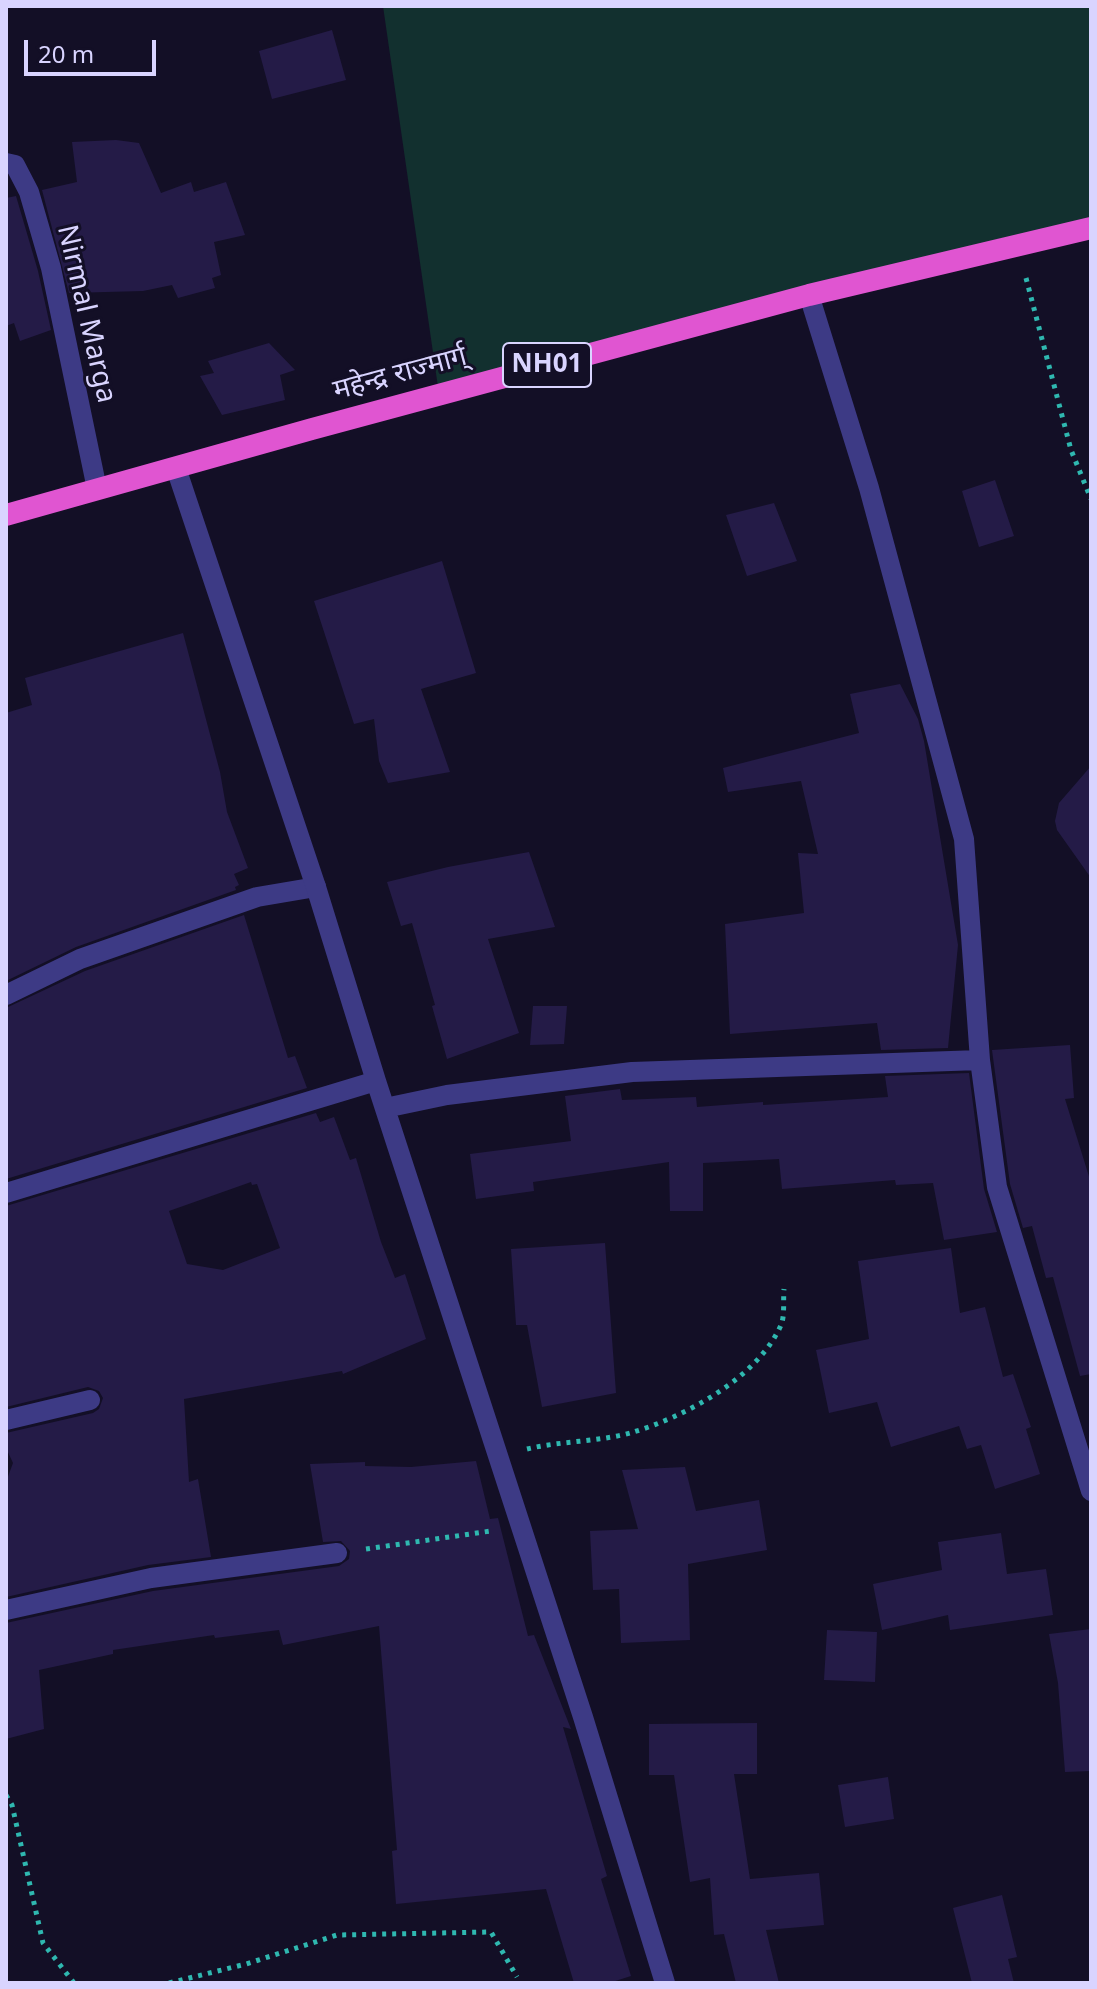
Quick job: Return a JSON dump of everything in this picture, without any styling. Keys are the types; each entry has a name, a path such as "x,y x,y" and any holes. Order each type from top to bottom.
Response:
{"highway":[{"name":"महेन्द्र राज्मार्ग्","path":"6,515 809,295 1091,228"}],"street":[{"name":"Nirmal Marga","path":"6,163 15,165 29,192 51,268 97,489"},
{"path":"809,295 869,488 964,839 980,1060 997,1187 1091,1491"},
{"path":"176,468 316,887 583,1717 665,1983"},
{"path":"6,995 80,959 257,897 316,887"},
{"path":"385,1108 447,1095 632,1072 980,1060"},
{"path":"6,1193 376,1081"},
{"path":"6,1420 90,1400"},
{"path":"6,1610 151,1578 337,1553"}],"path":[{"path":"1017,246 1071,450 1091,499"},
{"path":"498,1455 556,1442 628,1433 683,1413 729,1386 759,1356 782,1324 784,1289"},
{"path":"337,1553 521,1526"},
{"path":"6,1795 12,1805 43,1943 74,1983"},
{"path":"169,1983 246,1964 337,1935 491,1932 517,1977"}],"green space":[{"path":"383,6 1091,6 1091,228 439,394"}],"building":[{"path":"332,30 346,80 272,99 259,51"},
{"path":"116,140 139,143 161,193 191,182 194,192 226,182 245,235 214,242 221,275 212,278 215,288 178,298 172,285 143,291 69,293 42,190 77,182 72,142"},
{"path":"16,196 51,330 20,341 14,323 6,326 6,198"},
{"path":"269,343 295,370 280,375 285,400 222,415 200,376 214,373 208,361"},
{"path":"995,480 1014,536 979,547 962,491"},
{"path":"774,503 797,561 747,576 726,515"},
{"path":"442,561 476,673 421,689 450,772 388,783 379,761 374,719 354,724 314,601"},
{"path":"183,633 220,772 227,812 248,868 234,874 239,885 235,887 236,890 76,947 6,981 6,713 32,705 25,678"},
{"path":"900,684 918,719 924,741 958,945 948,1048 881,1050 877,1023 730,1034 725,924 804,913 798,853 818,854 801,781 728,792 723,768 859,733 850,694"},
{"path":"1091,766 1091,878 1057,830 1055,821 1059,803"},
{"path":"529,852 555,927 488,939 519,1033 447,1059 412,923 401,926 387,882"},
{"path":"244,915 288,1058 295,1056 307,1088 6,1179 6,1008 85,971"},
{"path":"533,1006 567,1006 564,1044 530,1045"},
{"path":"1070,1045 1074,1098 1065,1099 1091,1183 1091,1374 1080,1376 1053,1277 1046,1278 1032,1226 1023,1228 1010,1184 992,1050"},
{"path":"969,1073 984,1189 997,1232 944,1240 933,1183 896,1185 895,1180 782,1189 779,1159 703,1163 703,1211 670,1211 669,1162 533,1182 534,1191 476,1199 470,1154 571,1141 565,1096 620,1089 622,1100 696,1097 697,1107 763,1102 763,1105 888,1097 885,1076"},
{"path":"316,1113 320,1122 334,1117 350,1160 356,1158 395,1278 405,1274 426,1339 343,1374 342,1371 184,1399 189,1482 198,1479 211,1557 148,1565 6,1597 6,1482 13,1463 6,1448 6,1433 93,1413 99,1409 103,1398 99,1391 88,1387 6,1407 6,1206","holes":["251,1182 252,1185 257,1184 280,1248 223,1270 187,1264 169,1211"]},
{"path":"605,1243 616,1393 542,1407 527,1325 516,1325 511,1249"},
{"path":"951,1248 960,1313 985,1307 1003,1377 1013,1374 1031,1427 1026,1429 1040,1474 995,1489 981,1445 967,1449 959,1426 891,1447 877,1402 829,1413 816,1350 869,1339 858,1261"},
{"path":"476,1461 490,1519 498,1518 528,1636 534,1635 571,1729 563,1727 607,1876 601,1879 631,1976 609,1983 574,1983 546,1889 396,1904 392,1851 397,1850 379,1626 283,1645 279,1630 215,1638 214,1635 113,1650 113,1654 39,1670 44,1729 6,1739 6,1623 153,1591 339,1566 349,1559 350,1551 341,1541 323,1542 310,1464 365,1462 365,1466 411,1467"},
{"path":"685,1467 696,1511 759,1500 767,1550 688,1564 690,1640 621,1643 619,1589 593,1590 590,1531 638,1529 622,1470"},
{"path":"1001,1533 1007,1574 1046,1569 1053,1615 950,1630 948,1615 882,1630 873,1584 942,1570 938,1542"},
{"path":"1091,1629 1091,1771 1065,1772 1058,1683 1049,1634"},
{"path":"827,1630 877,1632 875,1682 824,1680"},
{"path":"757,1723 757,1774 734,1774 750,1879 819,1873 824,1925 766,1930 779,1983 736,1983 724,1934 714,1935 710,1878 690,1882 674,1775 649,1775 649,1724"},
{"path":"888,1777 894,1819 845,1827 838,1785"},
{"path":"1002,1895 1017,1957 1008,1959 1014,1983 972,1983 953,1908"}]}
